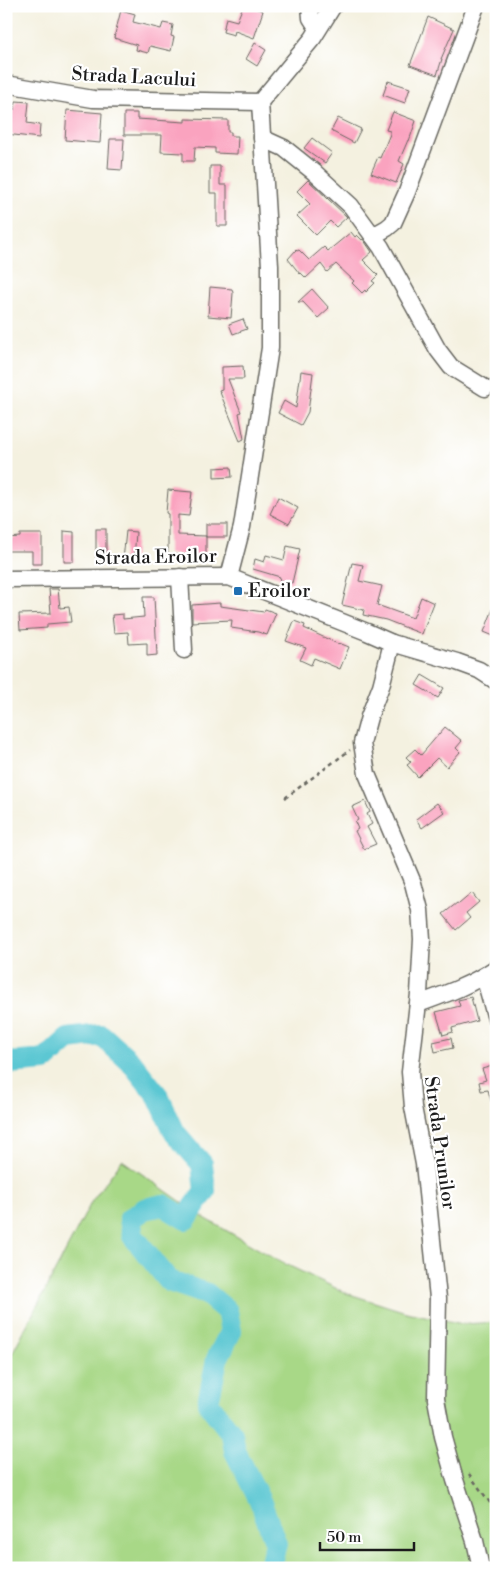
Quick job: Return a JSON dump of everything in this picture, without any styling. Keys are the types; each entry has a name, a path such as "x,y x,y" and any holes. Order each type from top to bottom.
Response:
{"street":[{"path":"310,6 311,18 318,29"},
{"path":"229,577 242,527 270,348 270,266 260,102 313,38 333,6"},
{"path":"373,236 393,223 407,192 476,6"},
{"name":"Strada Lacului","path":"6,84 93,99 260,102"},
{"path":"262,138 284,148 314,172 350,206 381,247 438,350 451,367 485,388"},
{"path":"180,577 184,650"},
{"name":"Strada Eroilor","path":"6,579 229,577 367,632 392,644 457,662 479,670 496,680"},
{"name":"Strada Prunilor","path":"392,644 381,686 369,717 362,743 367,774 413,883 420,910 422,939 418,1004 410,1072 413,1106 425,1173 438,1298 436,1399 448,1454 475,1541 481,1568"},
{"path":"418,1004 443,996 490,972 496,1019"}],"path":[{"path":"285,798 351,749 362,743"}],"green space":[{"path":"122,1160 203,1217 279,1261 346,1293 406,1312 463,1324 496,1322 496,1568 6,1568 6,1365 92,1201"}],"building":[{"path":"243,6 263,11 254,38 235,31 234,35 223,32 226,18 237,21"},
{"path":"121,10 135,14 133,22 161,29 163,23 173,25 171,36 174,37 171,51 150,46 148,53 136,50 137,45 114,38"},
{"path":"428,17 454,29 441,59 437,75 410,65"},
{"path":"255,43 266,50 257,66 246,59"},
{"path":"388,81 410,88 405,103 383,95"},
{"path":"16,101 29,102 27,123 40,125 39,138 6,134 6,108 15,109"},
{"path":"67,110 102,113 100,143 65,140"},
{"path":"393,112 416,121 399,161 404,164 396,183 371,173 378,157 380,158 390,134 390,131 386,130"},
{"path":"124,113 137,113 137,119 185,122 185,119 228,120 228,132 231,132 231,136 238,136 237,154 215,153 215,148 195,147 194,161 183,161 183,153 161,152 162,135 124,135"},
{"path":"338,118 361,129 354,143 331,131"},
{"path":"312,138 332,153 325,163 304,148"},
{"path":"110,139 124,139 122,170 108,169"},
{"path":"210,166 220,166 220,185 227,185 227,226 217,226 217,193 210,193"},
{"path":"308,180 347,217 336,227 330,221 316,235 297,216 310,204 297,191"},
{"path":"351,232 355,237 357,235 363,239 372,252 363,260 378,275 372,281 375,283 366,292 365,290 362,293 352,283 354,281 336,264 327,272 321,264 306,278 300,274 288,259 296,250 299,250 309,260 324,247 328,251"},
{"path":"210,287 232,289 231,318 208,316"},
{"path":"312,289 329,308 318,318 303,302 298,302"},
{"path":"243,319 247,329 233,334 229,324"},
{"path":"243,366 244,379 228,379 241,412 239,413 244,439 240,441 219,390 222,389 222,367"},
{"path":"301,371 313,373 308,412 301,425 278,413 284,401 296,408"},
{"path":"231,467 232,477 214,478 214,468"},
{"path":"168,490 192,492 189,516 178,515 178,535 206,536 206,556 168,554 168,514 166,513"},
{"path":"278,497 298,508 289,524 270,514"},
{"path":"206,524 227,524 227,537 206,537"},
{"path":"96,529 106,529 106,559 96,559"},
{"path":"64,531 74,532 74,562 64,562"},
{"path":"126,531 136,532 134,560 123,560"},
{"path":"20,534 42,534 42,564 32,564 32,551 6,551 6,538 20,537"},
{"path":"287,546 300,549 292,583 279,580 280,577 253,569 255,559 264,562 266,555 284,560"},
{"path":"352,563 363,565 359,581 382,586 377,605 413,618 421,597 434,603 422,634 386,620 363,615 364,610 342,605"},
{"path":"49,589 58,589 60,608 69,607 71,622 47,624 47,628 20,630 19,614 51,613"},
{"path":"143,597 154,597 157,655 147,656 147,643 129,644 128,632 114,633 112,615 123,614 123,619 144,617"},
{"path":"220,603 220,606 264,612 265,609 276,613 267,635 231,628 232,620 192,622 192,605"},
{"path":"496,604 496,637 484,632"},
{"path":"294,621 305,625 304,628 338,644 349,647 340,669 314,658 311,665 300,660 306,648 286,641"},
{"path":"422,675 444,688 438,698 416,685"},
{"path":"445,727 462,741 456,748 460,752 447,767 437,758 418,777 407,765 411,762 406,757 415,749 421,755"},
{"path":"365,801 370,812 367,814 372,824 367,827 376,844 364,849 355,831 358,829 355,822 358,820 352,807"},
{"path":"437,803 444,812 422,828 416,819"},
{"path":"472,893 479,902 466,913 470,918 456,930 443,914"},
{"path":"471,997 477,1021 452,1028 453,1032 443,1035 436,1012 460,1006 458,1000"},
{"path":"451,1038 453,1048 435,1052 433,1042"},
{"path":"496,1065 496,1107 493,1108 488,1090 481,1091 479,1082 486,1080 482,1069"}],"waterway":[{"path":"6,1060 9,1063 45,1060 68,1039 101,1035 131,1062 158,1096 175,1133 202,1164 205,1191 186,1219 163,1205 145,1209 130,1219 133,1236 169,1281 207,1294 227,1311 231,1331 217,1359 208,1403 232,1434 235,1451 261,1503 276,1544 271,1562 272,1568"}],"place":[{"name":"Eroilor","path":"238,591"}]}
